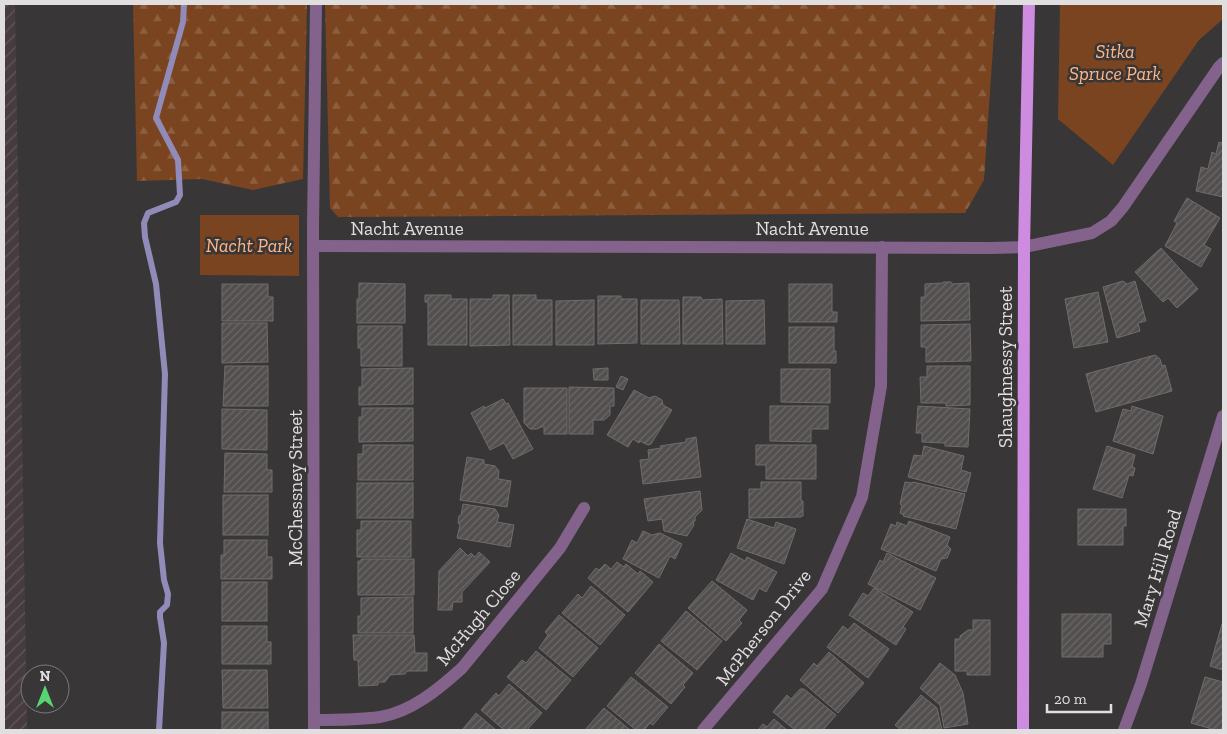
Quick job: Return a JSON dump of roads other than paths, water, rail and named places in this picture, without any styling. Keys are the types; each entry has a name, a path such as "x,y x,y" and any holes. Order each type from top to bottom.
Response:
{"main road":[{"name":"Shaughnessy Street","path":"1022,730 1024,247 1029,4"}],"street":[{"name":"McChessney Street","path":"314,725 313,226 316,4"},
{"name":"Nacht Avenue","path":"314,246 1024,247 1092,233 1111,221 1123,207 1223,63"},
{"name":"McPherson Drive","path":"704,730 822,589 862,497 881,386 882,247"},
{"name":"Mary Hill Road","path":"1124,730 1141,684 1223,416"},
{"name":"McHugh Close","path":"314,725 381,716 404,709 445,684 462,668 560,548 584,508"}],"waterway":[{"path":"159,730 164,643 160,612 167,605 168,594 164,580 160,543 165,374 156,284 145,237 144,223 148,213 176,202 180,195 178,160 156,118 183,22 184,4"}],"park label":[{"name":"Sitka Spruce Park","path":"1115,62"},
{"name":"Nacht Park","path":"249,245"}]}
